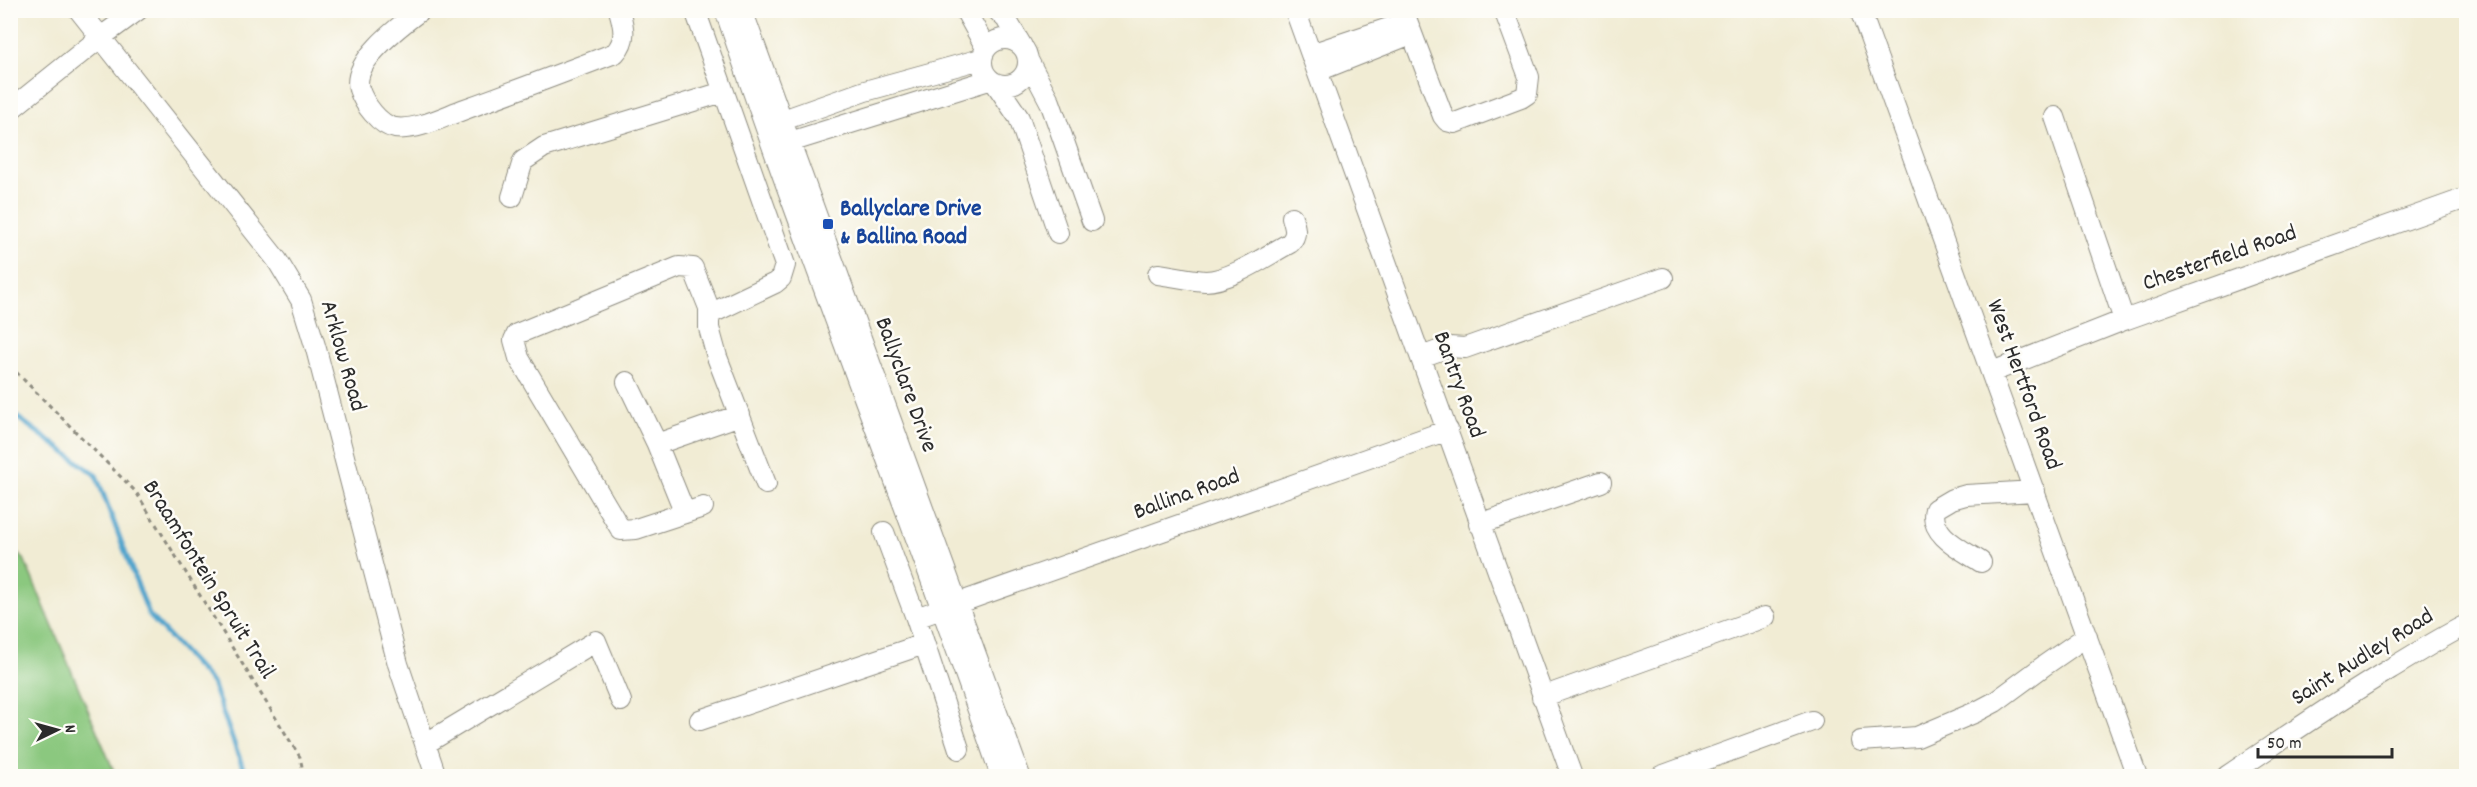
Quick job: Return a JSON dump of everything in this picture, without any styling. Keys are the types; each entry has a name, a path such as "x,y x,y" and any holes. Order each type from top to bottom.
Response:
{"street":[{"name":"Arklow Road","path":"79,10 278,260 300,300 316,349 395,654 436,777"},
{"path":"10,110 100,37 138,10"},
{"path":"421,10 381,44 361,69 357,79 360,91 374,115 393,128 404,128 448,115 615,53 624,40 623,22 619,10"},
{"path":"694,10 783,258 785,270 775,283 710,314"},
{"name":"Ballyclare Drive","path":"725,10 773,123"},
{"name":"Ballyclare Drive","path":"742,10 780,145 950,606 1020,777"},
{"path":"965,10 983,53 984,73 1019,118 1058,233"},
{"path":"997,10 1006,19 1050,102 1092,221"},
{"name":"Bantry Road","path":"1295,10 1572,777"},
{"path":"1315,62 1407,22 1443,116 1447,121 1455,123 1527,94 1529,77 1504,10"},
{"name":"West Hertford Road","path":"1860,10 2138,777"},
{"path":"739,138 773,123 983,53 994,40 1009,38 1025,53 1028,68 1019,81 1012,85 992,82 780,145 746,160"},
{"path":"512,197 523,161 544,147 723,92"},
{"path":"2055,117 2124,320"},
{"name":"Chesterfield Road","path":"1992,372 2124,320 2466,198"},
{"path":"1158,274 1206,281 1235,273 1290,243 1295,238 1296,231 1292,217"},
{"path":"627,382 657,444 694,510 636,529 621,530 519,358 514,340 517,334 524,330 683,266 693,268 710,314 712,343 765,484"},
{"path":"1424,364 1454,359 1465,348 1663,278"},
{"path":"657,444 740,415"},
{"name":"Ballina Road","path":"916,618 1448,430"},
{"path":"1479,524 1601,482"},
{"path":"1981,562 1944,538 1935,524 1935,509 1952,499 1966,495 2035,491"},
{"path":"884,532 916,618 959,749"},
{"name":"Ballyclare Drive","path":"950,606 1001,777"},
{"path":"1542,697 1765,616"},
{"name":"Saint Audley Road","path":"2227,777 2382,674 2466,625"},
{"path":"1861,741 1917,737 1976,712 1995,702 2087,636"},
{"path":"425,744 596,641 621,701"},
{"path":"700,720 924,644"},
{"path":"1662,777 1812,721"}],"path":[{"name":"Braamfontein Spruit Trail","path":"10,366 136,492 300,757 304,777"}],"green space":[{"path":"10,548 24,559 116,776 11,776"}],"waterway":[{"path":"10,412 96,475 149,615 212,683 246,776"}],"place":[{"name":"Ballyclare Drive & Ballina Road","path":"828,224"}]}
